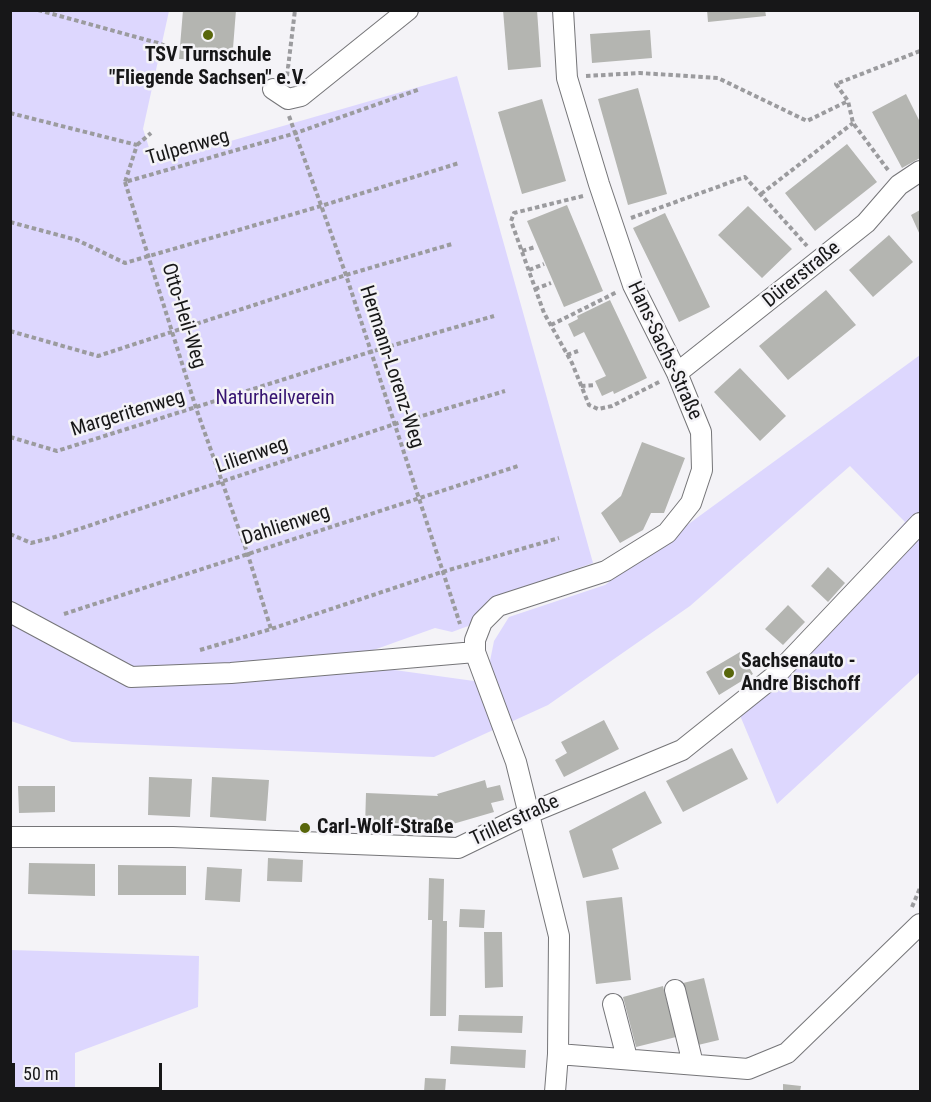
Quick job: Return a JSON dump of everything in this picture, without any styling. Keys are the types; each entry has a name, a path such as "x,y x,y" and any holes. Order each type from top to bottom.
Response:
{"street":[{"path":"280,94 301,96 408,10"},
{"name":"Hans-Sachs-Straße","path":"475,646 482,622 498,606 606,570 667,533 692,503 702,470 701,432 677,373 633,285 601,191 567,78 563,10"},
{"name":"Dürerstraße","path":"677,373 866,223 899,185 921,171"},
{"name":"Trillerstraße","path":"10,837 173,837 458,848 530,813 682,750 777,674 921,523"},
{"path":"10,612 130,677 231,673 475,646 516,762 559,936 558,1054 555,1092"},
{"path":"558,1054 748,1069 787,1053 921,924"},
{"path":"675,990 693,1064"},
{"path":"613,1004 627,1058"}],"path":[{"path":"38,10 158,43 170,48 174,61"},
{"name":"Hermann-Lorenz-Weg","path":"295,10 287,78 280,94 346,275 460,624 475,646"},
{"path":"899,185 853,123 848,102 836,84 921,51"},
{"path":"567,78 640,73 718,78 807,121 848,102"},
{"name":"Tulpenweg","path":"125,182 296,133 420,89"},
{"name":"Tulpenweg","path":"10,113 136,145 125,182"},
{"path":"761,194 853,123"},
{"path":"136,145 151,133"},
{"path":"10,222 77,240 124,263 459,163"},
{"path":"612,225 745,177 820,260"},
{"name":"Otto-Heil-Weg","path":"125,182 196,408 248,555 271,629"},
{"path":"601,191 514,213 511,221 544,313 567,355 589,405 598,409 612,406 677,373"},
{"path":"10,332 98,356 346,275 452,244"},
{"path":"522,251 535,247"},
{"path":"529,270 544,264"},
{"path":"535,289 551,283"},
{"path":"551,325 633,285"},
{"name":"Margeritenweg","path":"10,437 57,451 370,352 494,316"},
{"path":"567,355 578,351"},
{"path":"581,386 595,385"},
{"name":"Lilienweg","path":"10,534 31,543 222,483 395,424 505,391"},
{"name":"Dahlienweg","path":"64,614 518,466"},
{"path":"200,650 442,572 560,538"}],"green space":[{"name":"Naturheilverein","path":"10,11 169,11 143,129 154,163 457,76 593,563 488,600 471,625 452,632 435,628 368,652 135,672 11,604"},
{"path":"920,355 920,672 777,804 734,701 783,658 905,522 850,466 690,606 548,705 434,757 72,742 11,721 11,621 122,681 380,668 474,681 488,671 494,641 509,617 605,585"},
{"path":"11,950 199,956 198,1007 75,1053 75,1091 11,1091"}],"building":[{"name":"TSV Turnschule \"Fliegende Sachsen\" e.V.","path":"183,10 236,10 232,61 179,59"},
{"path":"503,10 537,10 541,67 508,70"},
{"path":"707,10 765,10 766,16 708,22"},
{"path":"650,30 652,58 592,63 590,34"},
{"path":"638,88 667,194 628,205 598,99"},
{"path":"906,94 920,122 920,158 902,168 872,112"},
{"path":"542,99 566,181 522,194 498,112"},
{"path":"847,144 877,182 815,231 785,193"},
{"path":"567,205 603,291 564,307 527,221"},
{"path":"748,206 792,249 762,278 718,235"},
{"path":"920,210 920,235 911,215"},
{"path":"665,213 710,307 679,322 633,228"},
{"path":"889,235 913,262 873,297 849,270"},
{"path":"826,290 856,325 788,380 759,346"},
{"path":"610,300 647,378 614,394 613,391 602,396 595,381 606,376 584,332 574,337 568,324 578,319 577,316"},
{"path":"740,368 786,416 760,441 714,392"},
{"path":"642,442 685,458 664,513 651,513 643,530 620,543 601,513 621,496"},
{"path":"828,567 845,583 828,602 811,586"},
{"path":"788,605 805,622 783,645 765,629"},
{"name":"Sachsenauto - Andre Bischoff","path":"740,652 753,674 719,695 706,672"},
{"path":"604,720 619,749 564,777 555,760 567,753 561,742"},
{"path":"732,748 748,779 683,812 666,781"},
{"path":"149,777 192,779 190,817 148,815"},
{"path":"212,777 269,780 266,821 210,817"},
{"path":"485,780 487,788 500,785 504,800 491,803 494,812 446,826 447,830 365,827 366,793 438,796 437,794"},
{"path":"18,786 55,786 55,812 19,813"},
{"path":"645,791 662,823 612,849 619,869 583,878 569,831"},
{"path":"268,858 303,860 302,882 267,881"},
{"path":"29,863 95,864 95,896 28,894"},
{"path":"118,865 186,866 186,895 118,895"},
{"path":"207,867 242,869 240,902 205,900"},
{"path":"429,878 444,879 443,921 447,921 446,1016 430,1016 432,920 428,920"},
{"path":"622,897 631,980 596,984 586,901"},
{"path":"460,909 485,910 484,928 459,927"},
{"path":"484,932 502,932 503,987 485,988"},
{"path":"704,978 719,1040 698,1045 683,983"},
{"path":"663,986 676,1037 636,1047 623,997"},
{"path":"459,1015 523,1016 522,1033 458,1031"},
{"path":"451,1046 526,1050 525,1068 450,1064"},
{"path":"425,1078 446,1079 445,1092 424,1092"},
{"path":"783,1084 801,1086 800,1092 783,1092"}],"place":[{"name":"TSV Turnschule \"Fliegende Sachsen\" e.V.","path":"208,35"},
{"name":"Sachsenauto - Andre Bischoff","path":"729,673"},
{"name":"Carl-Wolf-Straße","path":"305,828"}]}
